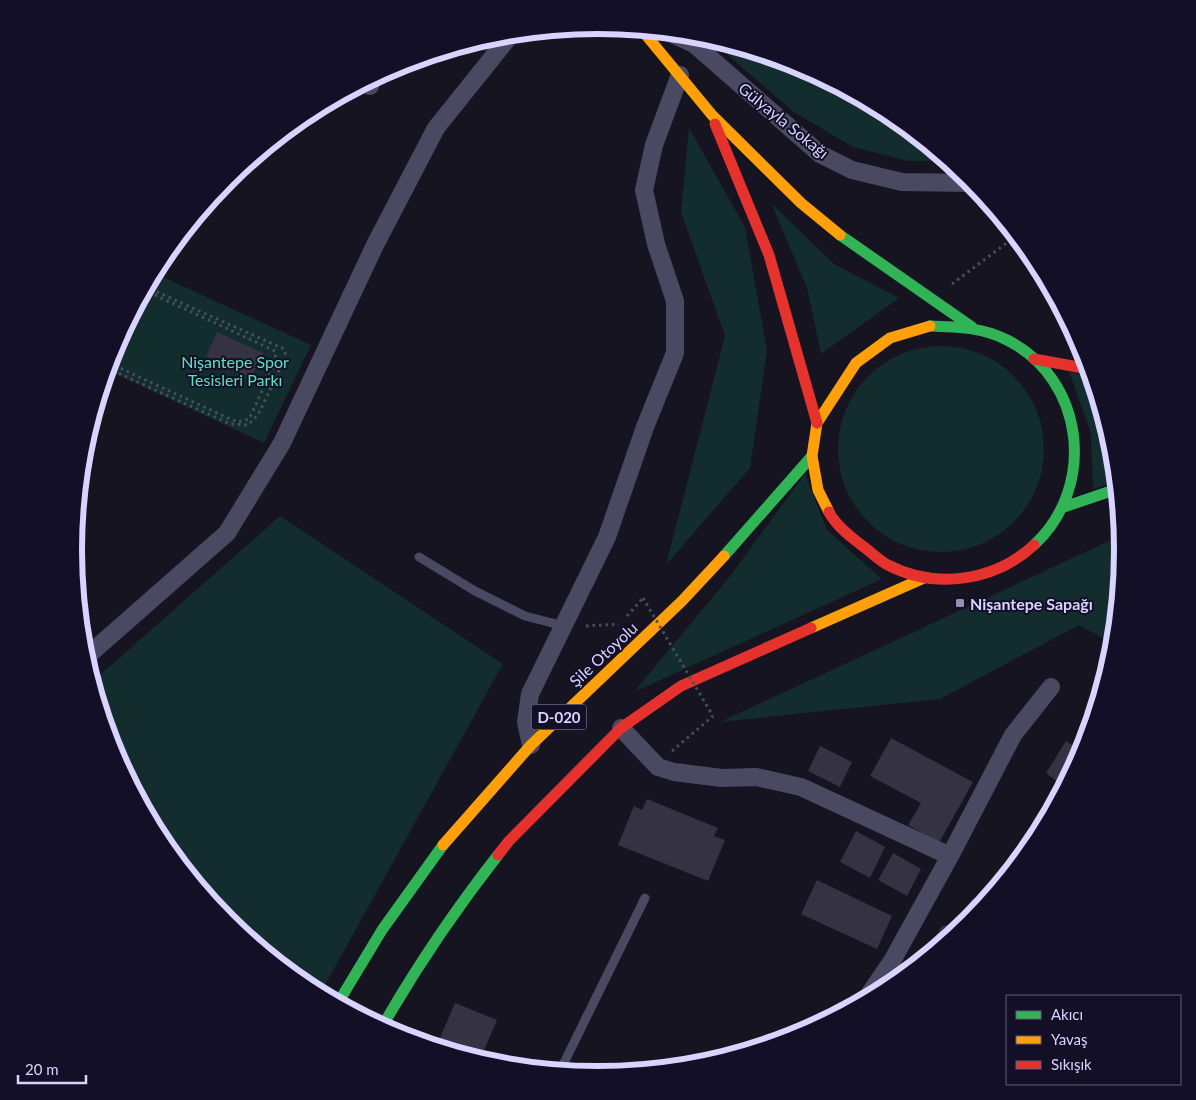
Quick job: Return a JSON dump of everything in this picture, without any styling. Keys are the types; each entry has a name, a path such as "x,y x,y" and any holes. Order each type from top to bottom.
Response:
{"main road":[{"path":"648,36 712,115 801,203 856,248 972,327 1008,340 1034,359 1062,394 1074,431 1075,470 1064,507 1045,535 1020,558 998,569 958,579 924,578 888,565 857,542 831,516 818,490 812,456 817,423 832,397 856,363 890,338 930,326 972,327"},
{"path":"712,115 732,170 753,214 769,255 817,423"},
{"path":"1034,359 1081,368"},
{"name":"Şile Otoyolu","path":"341,998 382,930 452,832 531,744 682,601 758,520 812,456"},
{"path":"1064,507 1111,491"},
{"path":"386,1021 458,906 509,841 621,728 680,686 924,578"}],"street":[{"path":"92,652 227,533 282,443 375,245 436,128 505,43"},
{"name":"Gülyayla Sokağı","path":"691,43 820,154 852,170 902,182 961,183"},
{"path":"531,744 526,722 530,694 607,537 645,427 675,353 675,301 656,244 644,190 654,145 680,75"},
{"path":"876,985 892,961 950,856 1013,735 1051,687"},
{"path":"621,728 658,767 674,772 722,778 756,777 801,787 950,856"}],"lane":[{"path":"419,557 475,591 525,616 564,626"},
{"path":"563,1065 645,898"}],"path":[{"path":"930,298 1011,240"},
{"path":"114,371 230,424 248,425 258,415 286,356 286,351 279,345 153,289"},
{"path":"116,366 238,422 249,419 276,361 276,350 150,293"},
{"path":"564,626 618,625 644,598 713,716 674,748"}],"green space":[{"path":"720,49 764,61 826,87 885,121 937,161 908,161 853,147 794,112"},
{"path":"689,128 745,227 767,351 750,468 666,565 725,336 681,212"},
{"path":"771,203 834,264 899,298 821,354 807,288"},
{"name":"Nişantepe Spor Tesisleri Parkı","path":"161,276 311,345 264,443 113,373 135,322"},
{"path":"931,346 951,346 971,350 990,358 1014,376 1027,392 1036,409 1044,439 1040,479 1036,489 1027,506 1014,522 990,540 971,548 951,552 931,552 911,548 892,540 876,529 861,514 850,498 842,479 838,459 838,439 842,419 850,400 861,384 876,369 892,358 911,350"},
{"path":"1069,371 1084,376 1097,416 1104,449 1110,483 1093,489 1091,434"},
{"path":"805,474 827,530 882,579 634,692 730,576"},
{"path":"280,516 503,664 324,987 284,960 258,938 233,915 188,864 151,808 135,778 109,716 98,677"},
{"path":"1114,539 1113,584 1106,640 1079,625 940,699 720,722"}],"building":[{"path":"217,332 263,353 251,378 206,356"},
{"path":"891,738 973,782 939,843 908,825 921,803 870,776"},
{"path":"1066,741 1075,747 1059,783 1046,773"},
{"path":"820,746 852,762 840,787 808,771"},
{"path":"647,799 718,828 714,836 725,840 708,881 618,845 634,806 642,810"},
{"path":"856,831 885,847 870,878 840,862"},
{"path":"893,853 921,869 907,896 878,880"},
{"path":"817,880 892,916 877,949 801,914"},
{"path":"972,899 976,901 965,913"},
{"path":"952,925 933,943 932,942 942,926"},
{"path":"455,1003 497,1020 483,1053 471,1050 440,1038"}],"traffic: fast":[{"path":"840,235 972,327"},
{"path":"930,326 979,330 1007,340 1033,358 1053,380 1066,407 1073,435 1074,465 1067,494 1054,521 1034,545"},
{"path":"724,556 812,456"},
{"path":"1064,507 1111,491"},
{"path":"341,998 382,930 443,845"},
{"path":"386,1020 437,939 498,855"}],"traffic: slow":[{"path":"647,36 712,115 801,203 840,235"},
{"path":"829,512 818,490 812,456 817,423 856,363 890,338 930,326"},
{"path":"443,845 531,745 682,601 724,556"},
{"path":"811,628 924,578"}],"traffic: jam":[{"path":"715,124 769,255 817,423"},
{"path":"1034,359 1081,368"},
{"path":"829,512 844,531 882,561 906,573 926,577 945,579 983,574 1001,567 1034,545"},
{"path":"498,855 509,841 621,728 681,686 811,628"}],"place":[{"name":"Nişantepe Sapağı","path":"960,603"}]}
